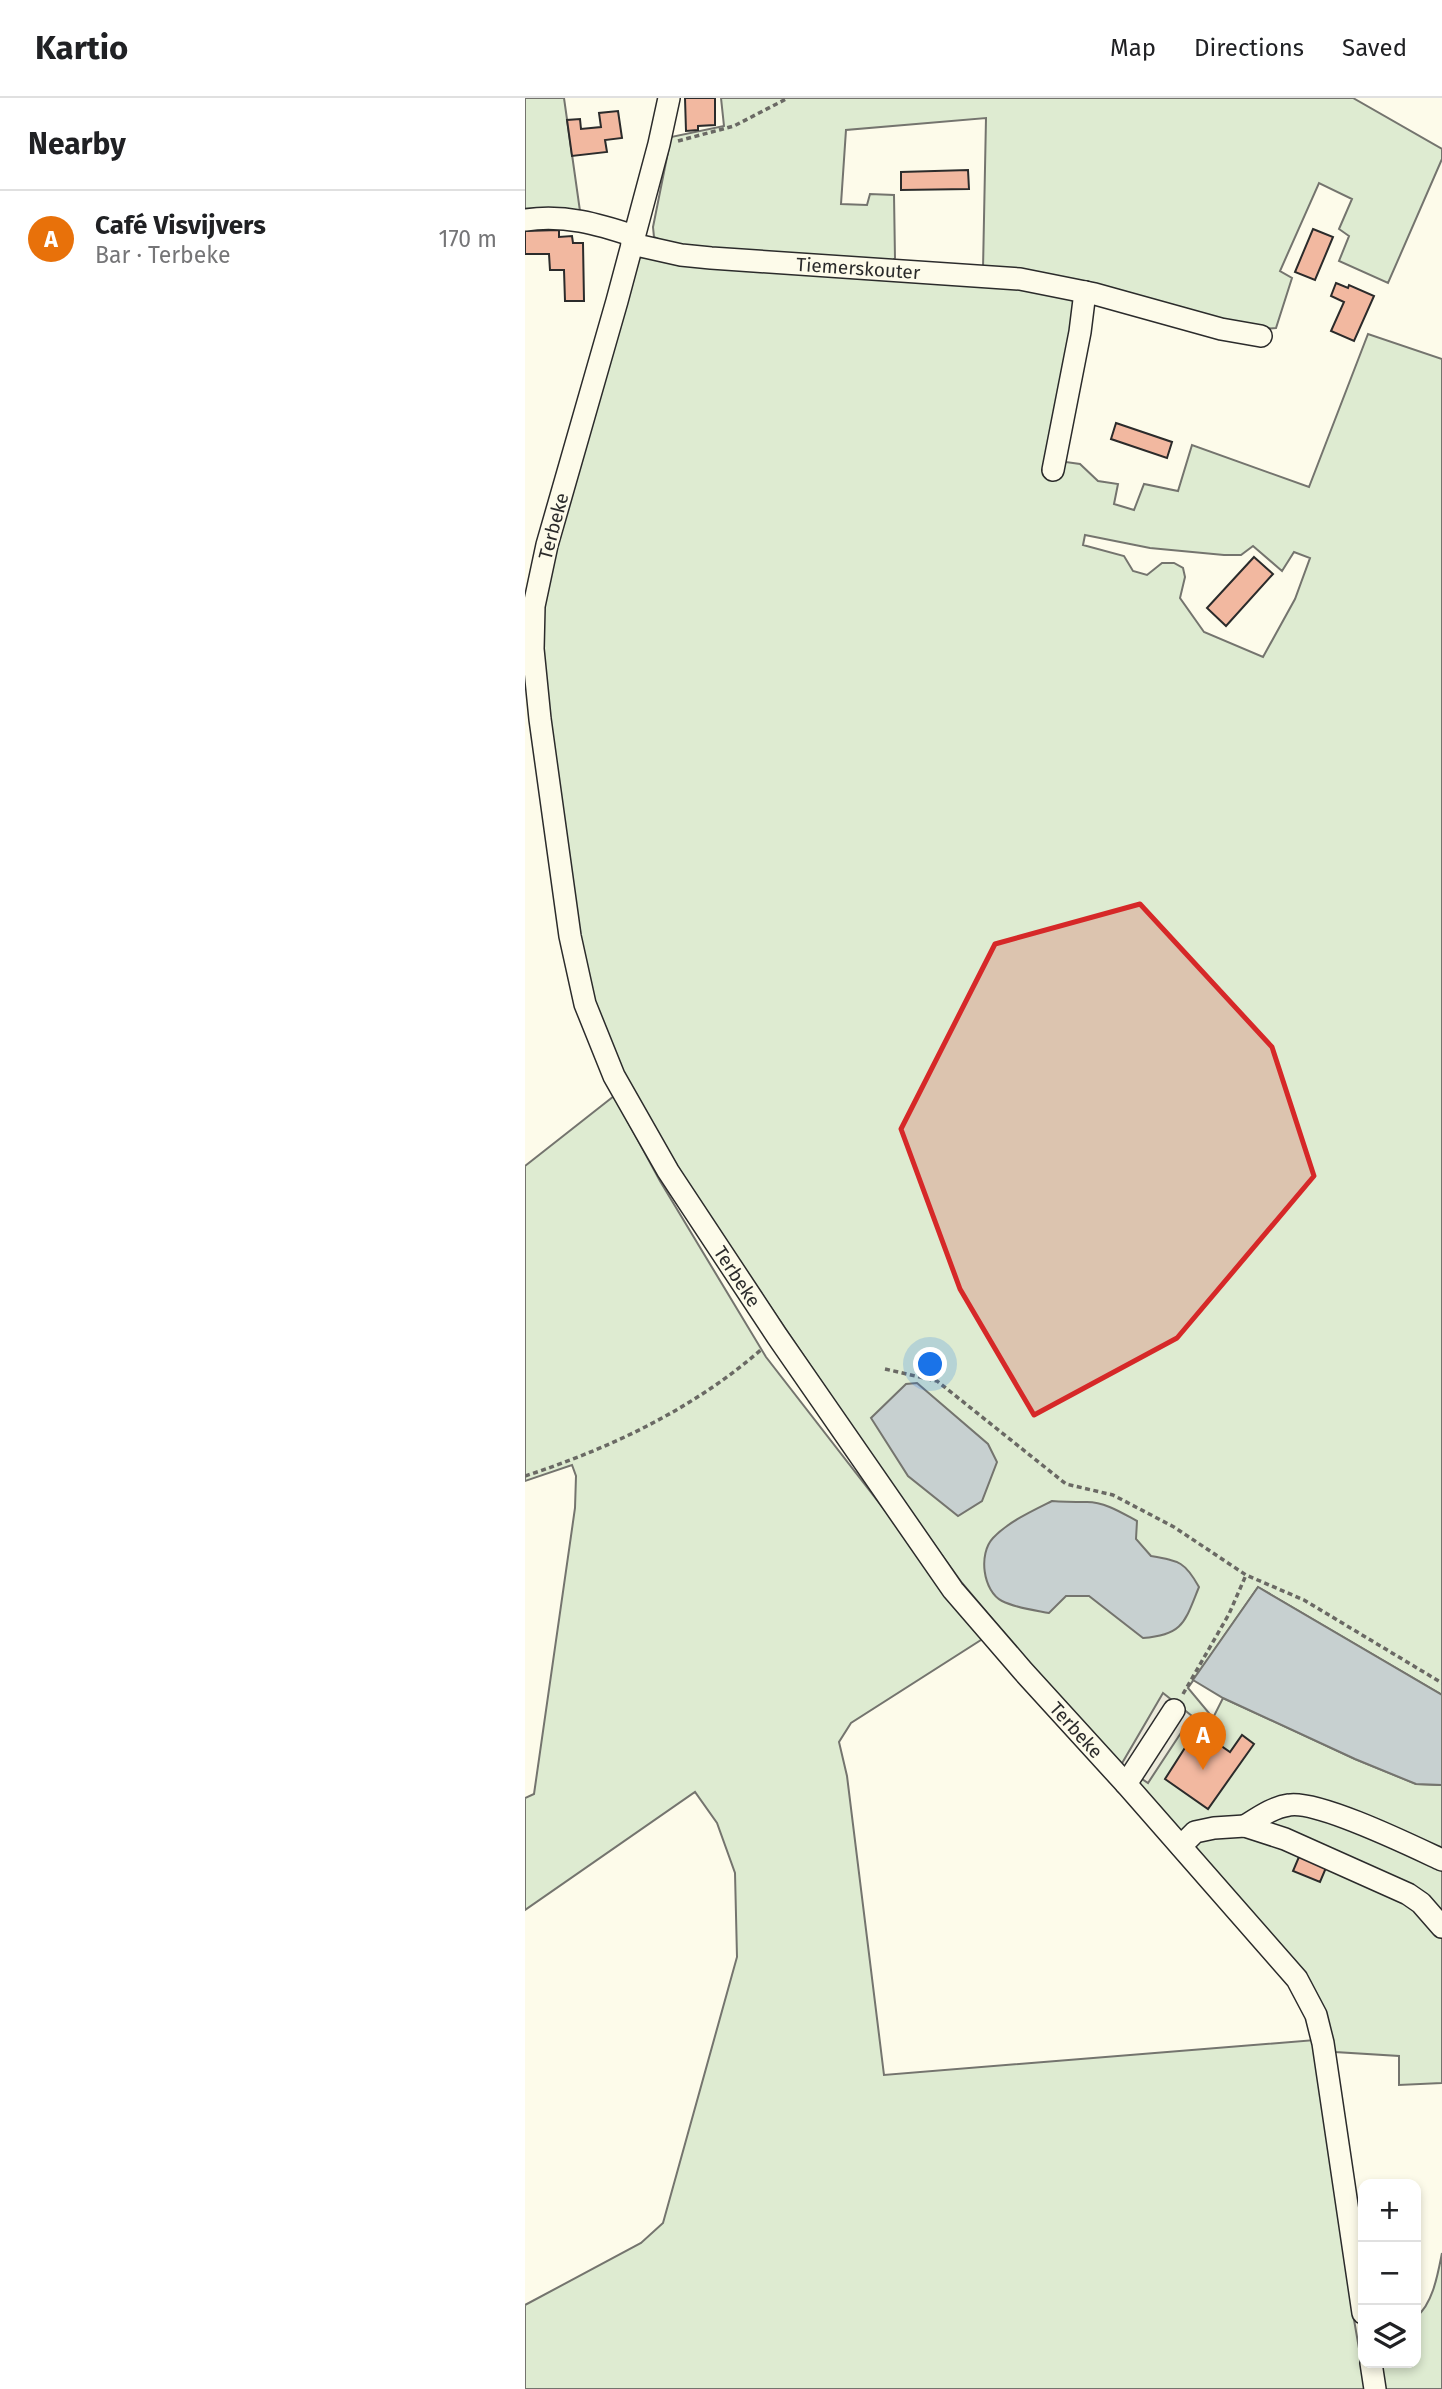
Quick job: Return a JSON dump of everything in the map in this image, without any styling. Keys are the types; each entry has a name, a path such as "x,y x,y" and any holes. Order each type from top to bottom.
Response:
{"street":[{"name":"Terbeke","path":"669,98 633,240 547,545 534,606 533,658 540,719 572,946 585,1004 593,1029 625,1098 668,1171 777,1336 953,1590 1297,1979 1316,2015 1323,2043 1362,2305"},
{"name":"Tiemerskouter","path":"525,220 545,217 590,222 633,240 681,255 1020,279 1261,336"},
{"path":"1053,470 1080,332 1084,292"},
{"path":"1126,1784 1174,1710"},
{"path":"1245,1826 1274,1810 1288,1805 1304,1804 1325,1810 1442,1860"},
{"path":"1181,1846 1195,1832 1245,1826 1285,1839 1383,1881 1421,1903 1442,1927"},
{"path":"1372,2368 1375,2389"}],"path":[{"path":"659,144 702,136 734,126 788,98"},
{"path":"525,1476 583,1456 686,1405 744,1364 777,1336"},
{"path":"885,1369 936,1381 1066,1484 1113,1495 1174,1527 1246,1575 1304,1600 1442,1683"},
{"path":"1174,1710 1229,1614 1246,1575"}],"highlighted area":[{"path":"1140,904 1272,1047 1314,1176 1177,1338 1034,1415 960,1289 901,1129 995,944"}],"green space":[{"path":"525,98 564,98 580,211 525,212"},
{"path":"721,98 1353,98 1442,149 1442,159 1388,283 1339,261 1349,236 1339,229 1352,199 1319,183 1280,271 1292,278 1276,328 1252,330 983,269 986,118 846,130 841,204 867,205 870,194 894,195 895,258 890,264 669,244 654,237 653,227 671,137 724,126"},
{"path":"641,257 1052,290 1068,296 1076,304 1051,460 1080,464 1098,481 1118,484 1114,504 1134,510 1144,484 1178,491 1192,445 1309,487 1368,334 1442,359 1442,1695 1258,1587 1188,1688 1213,1718 1223,1698 1416,1784 1442,1785 1442,2083 1399,2085 1399,2056 1335,2052 1327,2017 962,1583 895,1490 700,1203 641,1106 611,1050 589,991 573,910 540,652 546,578 636,261","holes":["1085,535 1150,548 1241,555 1253,546 1282,571 1294,552 1310,558 1295,599 1263,657 1204,632 1180,598 1185,577 1183,568 1174,563 1162,563 1147,575 1133,571 1124,556 1083,545"]},
{"path":"614,1096 660,1181 766,1357 984,1638 851,1723 839,1742 847,1776 884,2075 1315,2040 1358,2343 1358,2368 1362,2368 1366,2389 525,2389 525,2305 641,2243 663,2223 737,1957 735,1873 717,1823 695,1792 525,1910 525,1798 534,1794 575,1508 576,1476 572,1465 525,1481 525,1166"},
{"path":"1442,2253 1442,2389 1384,2389 1380,2368 1421,2368 1421,2312 1431,2296"}],"shaded area":[{"path":"917,1383 988,1444 997,1462 982,1501 958,1516 908,1476 871,1418 906,1384"},
{"path":"1052,1501 1087,1502 1113,1508 1137,1521 1136,1539 1151,1556 1169,1559 1190,1572 1199,1587 1186,1617 1175,1630 1143,1638 1089,1596 1066,1596 1049,1613 1013,1605 996,1596 990,1589 985,1572 988,1545 1006,1527"},
{"path":"1258,1587 1442,1695 1442,1785 1416,1784 1355,1759 1223,1698 1193,1680"},
{"path":"1163,1693 1192,1716 1148,1783 1121,1765"}],"building":[{"path":"685,98 715,98 715,125 698,126 698,130 686,131"},
{"path":"618,111 622,138 605,140 607,152 572,156 567,120 580,119 581,129 601,127 599,113"},
{"path":"968,170 969,189 901,190 901,172"},
{"path":"1313,229 1333,237 1315,280 1295,272"},
{"path":"559,230 559,237 572,236 573,243 583,243 584,301 565,301 564,270 550,270 549,254 525,254 525,231"},
{"path":"1336,283 1348,288 1349,285 1374,296 1354,341 1331,331 1344,302 1331,296"},
{"path":"1116,423 1172,442 1167,458 1111,439"},
{"path":"1254,557 1273,574 1226,626 1207,608"},
{"path":"1197,1729 1230,1752 1242,1735 1254,1744 1208,1809 1165,1779"},
{"path":"1301,1852 1328,1863 1320,1882 1293,1871"}],"place":[{"name":"Café Visvijvers","path":"1203,1770"}]}
